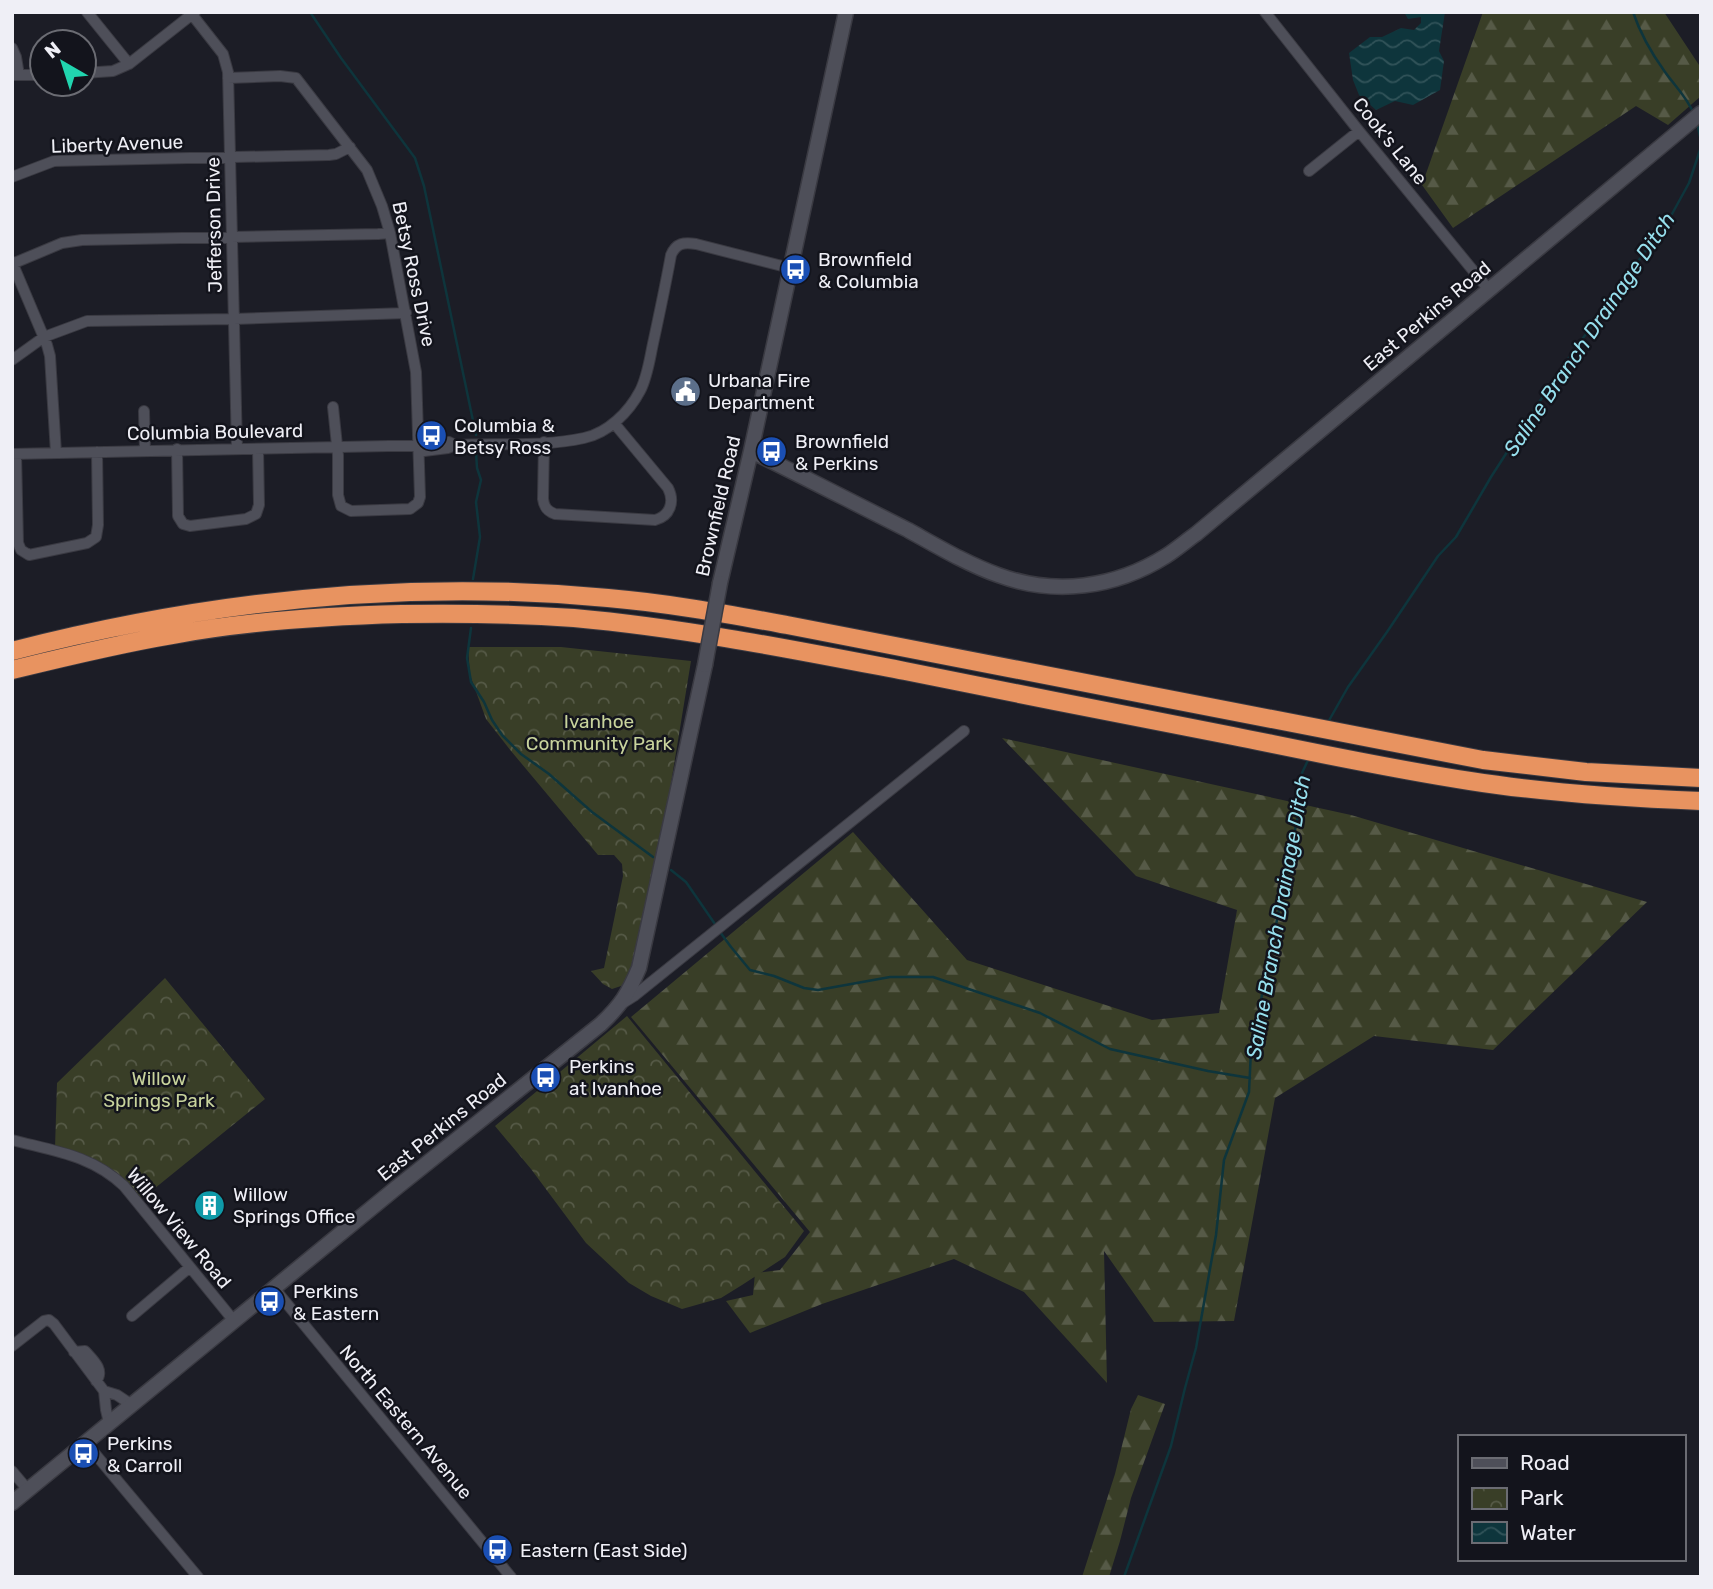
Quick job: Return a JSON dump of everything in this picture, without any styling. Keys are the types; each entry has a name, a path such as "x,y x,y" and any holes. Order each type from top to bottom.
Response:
{"highway":[{"path":"12,651 132,623 223,608 309,598 424,592 538,593 608,598 787,625 1483,760 1586,772 1701,778"},
{"path":"12,670 171,635 298,619 436,614 572,618 644,625 780,647 1470,781 1610,797 1701,801"}],"street":[{"path":"87,12 130,64"},
{"name":"Brownfield Road","path":"621,1004 631,987 641,958 705,665 720,583 846,12"},
{"name":"Cook's Lane","path":"1265,12 1489,290"},
{"path":"98,72 113,71 130,64 192,13"},
{"name":"Jefferson Drive","path":"192,13 223,54 228,65 237,449"},
{"path":"12,48 16,57 15,75"},
{"name":"Betsy Ross Drive","path":"228,78 296,78 367,170 390,233 416,372 418,503 414,507 402,509 344,509 339,501 337,447"},
{"name":"East Perkins Road","path":"751,451 973,564 1016,581 1051,587 1096,584 1130,575 1178,548 1701,113"},
{"path":"1308,171 1359,131"},
{"name":"Liberty Avenue","path":"12,177 54,161 329,155 350,147"},
{"path":"56,453 50,356 13,264 70,241 390,233"},
{"name":"Columbia Boulevard","path":"14,454 418,446 424,440 455,445 587,438 614,423 634,402 643,384 671,255 678,245 696,244 790,268"},
{"path":"12,360 44,337 87,321 405,313"},
{"path":"333,407 337,447"},
{"path":"144,411 145,451"},
{"path":"544,442 543,499 544,506 550,512 655,520 661,518 671,504 668,488 614,423"},
{"path":"177,449 178,516 183,524 190,527 246,519 256,514 260,505 258,449"},
{"path":"14,454 18,543 21,550 29,555 87,543 96,537 99,525 97,452"},
{"name":"East Perkins Road","path":"12,1503 601,1024 621,1004 710,936 964,730"},
{"name":"Willow View Road","path":"12,1140 78,1157 112,1175 124,1186 234,1321"},
{"path":"132,1316 190,1267"},
{"name":"North Eastern Avenue","path":"274,1288 511,1577"},
{"path":"12,1346 46,1320 54,1324 74,1352 85,1351 99,1369 96,1381 104,1391 109,1423"},
{"path":"104,1391 117,1395 132,1405"},
{"path":"86,1443 198,1577"},
{"path":"12,1471 28,1490"}],"green space":[{"path":"1483,12 1664,12 1701,68 1701,96 1668,125 1636,106 1453,228 1422,185"},
{"name":"Ivanhoe Community Park","path":"468,647 561,647 691,661 664,826 638,952 627,984 612,989 591,971 604,968 623,876 622,864 614,855 598,855 486,719 470,675"},
{"path":"1002,738 1351,815 1647,902 1493,1050 1374,1036 1275,1098 1234,1321 1154,1322 1104,1251 1107,1383 1024,1292 954,1259 822,1304 750,1333 726,1301 753,1295 755,1273 780,1270 810,1232 631,1017 853,832 967,960 1152,1020 1219,1013 1237,910 1136,876"},
{"name":"Willow Springs Park","path":"165,978 265,1099 140,1198 118,1177 55,1148 57,1083"},
{"path":"627,1016 804,1231 785,1257 742,1285 721,1298 682,1309 629,1283 586,1243 495,1126"},
{"path":"1138,1395 1165,1404 1131,1498 1109,1577 1082,1577 1115,1474 1131,1409"}],"water":[{"path":"1404,12 1445,12 1439,51 1444,61 1440,90 1413,105 1395,101 1376,110 1359,95 1353,80 1349,53 1370,37 1382,37 1401,28 1414,30 1421,23 1421,17 1408,19"}],"waterway":[{"path":"310,12 415,158 424,186 476,435"},
{"name":"Saline Branch Drainage Ditch","path":"1633,12 1651,51 1694,114"},
{"name":"Saline Branch Drainage Ditch","path":"1697,123 1701,141"},
{"name":"Saline Branch Drainage Ditch","path":"1327,724 1348,687 1438,556 1456,537 1558,373 1672,214 1689,183 1701,147"},
{"path":"473,579 480,537 476,502 481,480 476,452"},
{"path":"471,628 467,658 471,682 502,735 592,812 653,857"},
{"name":"Saline Branch Drainage Ditch","path":"1124,1577 1171,1446 1196,1348 1216,1235 1224,1160 1249,1092 1251,1050 1302,795 1302,773 1309,758"},
{"path":"671,870 686,882 717,927"},
{"path":"720,932 750,970 804,988 818,990 890,977 933,977 1040,1013 1110,1049 1250,1078"}],"place":[{"name":"Brownfield & Columbia","path":"795,270"},
{"name":"Urbana Fire Department","path":"685,391"},
{"name":"Columbia & Betsy Ross","path":"431,436"},
{"name":"Brownfield & Perkins","path":"772,452"},
{"name":"Perkins at Ivanhoe","path":"546,1077"},
{"name":"Willow Springs Office","path":"210,1205"},
{"name":"Perkins & Eastern","path":"270,1302"},
{"name":"Perkins & Carroll","path":"84,1454"},
{"name":"Eastern (East Side)","path":"497,1550"}]}
